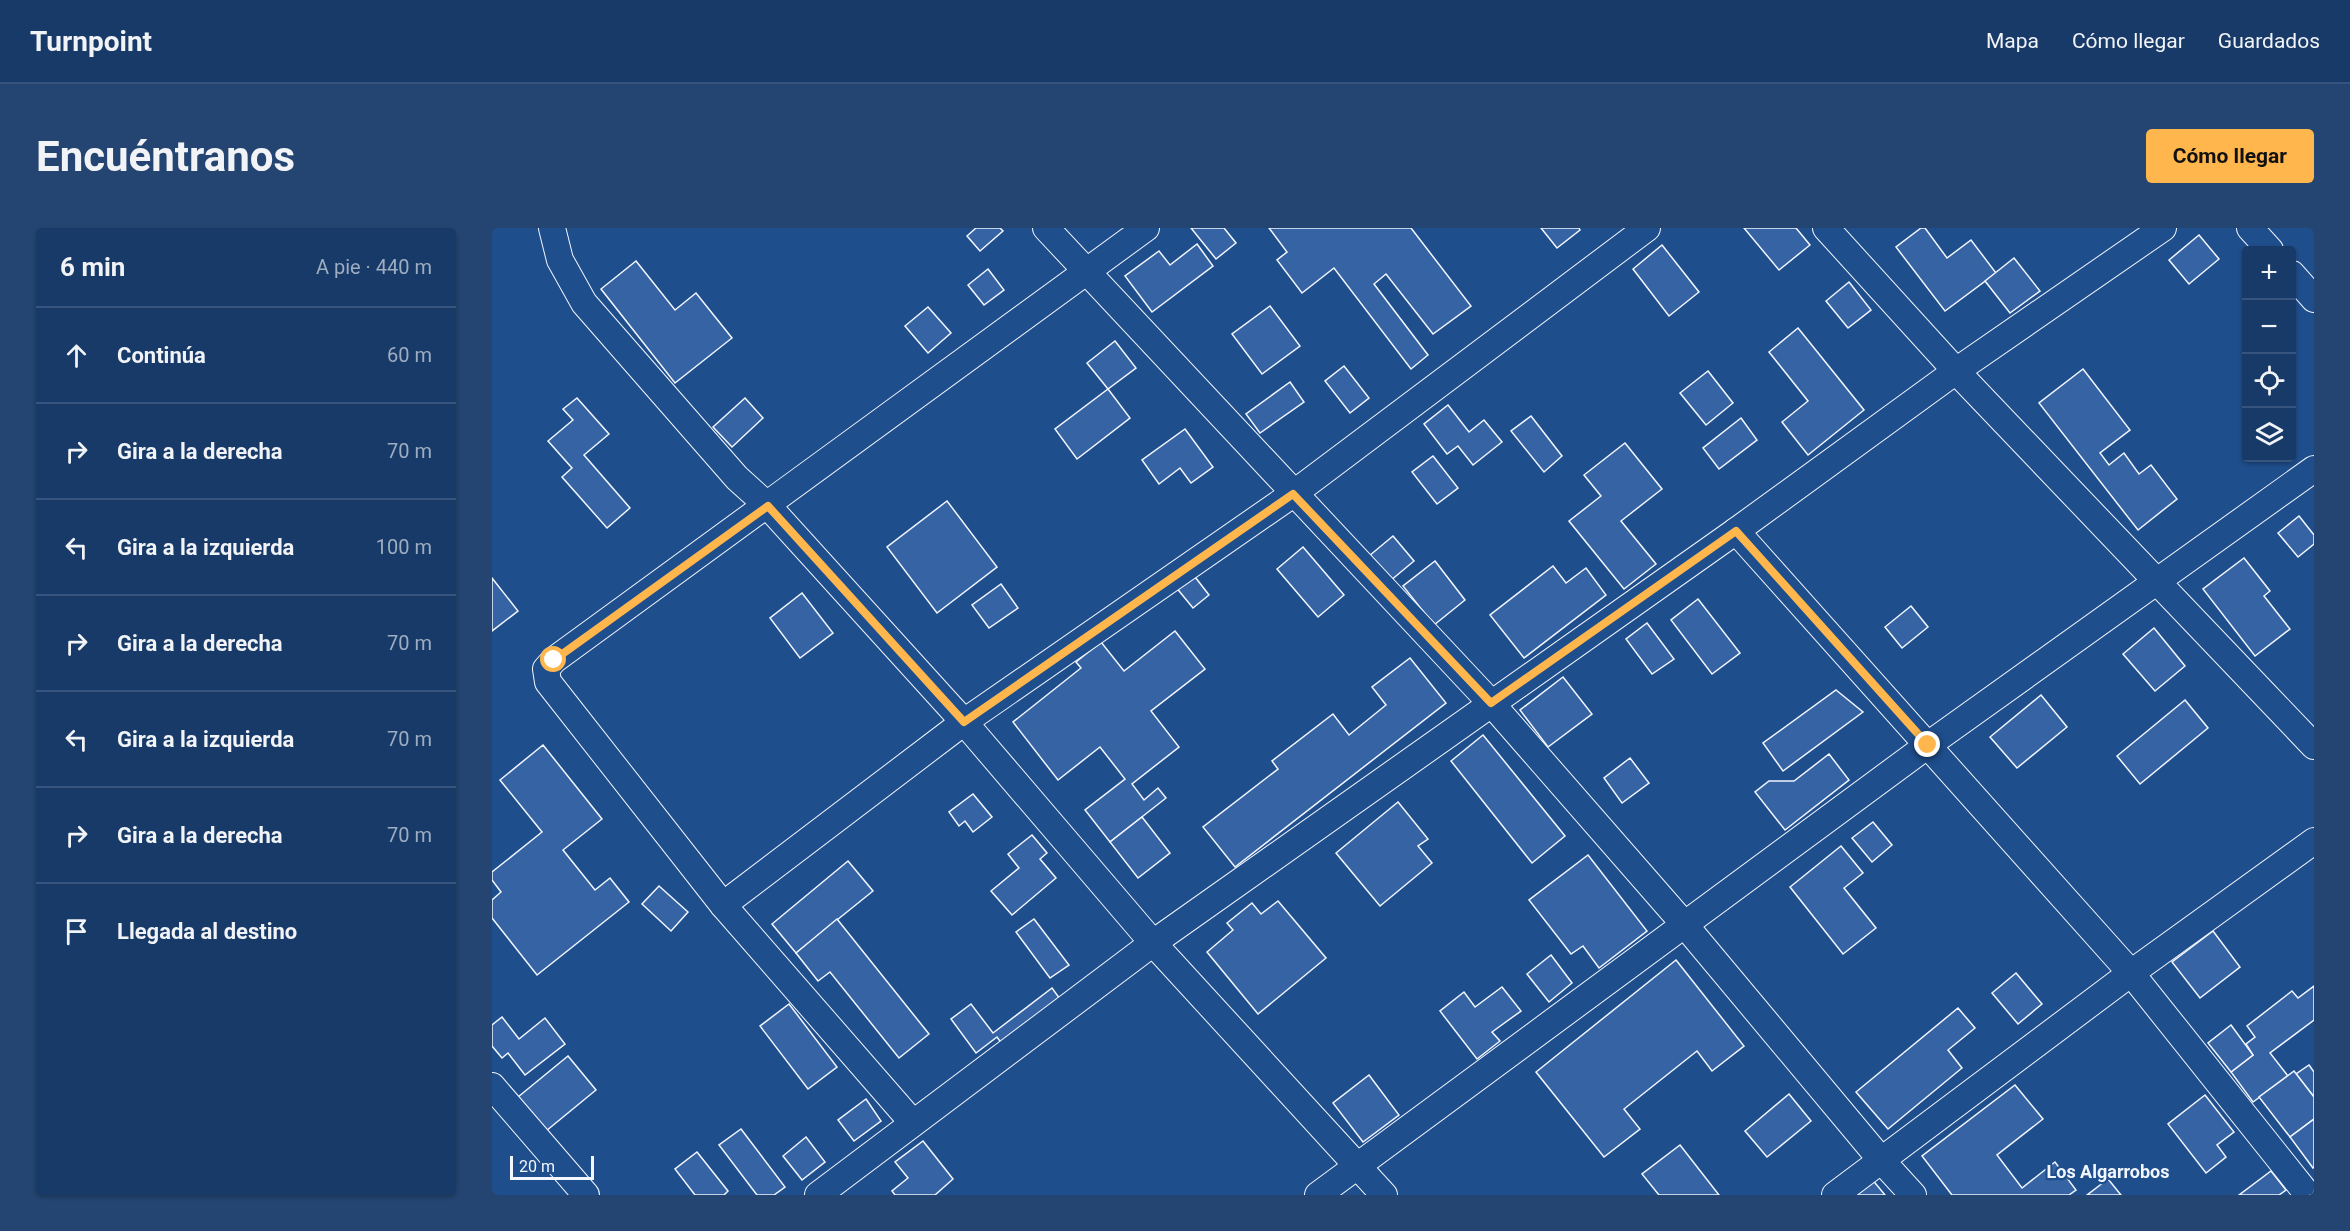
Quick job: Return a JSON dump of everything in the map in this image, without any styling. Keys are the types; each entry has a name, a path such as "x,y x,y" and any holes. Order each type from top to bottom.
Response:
{"street":[{"path":"552,228 560,260 584,303 737,478 768,506 964,722 1153,943 1384,1195"},
{"path":"1046,228 1491,703 1684,924 1913,1195"},
{"path":"913,1123 723,905 548,682 546,669 554,660 1146,228"},
{"path":"723,905 964,722 1293,494 1647,228"},
{"path":"1826,228 1956,371 2314,746"},
{"path":"818,1195 1153,943 1736,531 1956,371 2163,228"},
{"path":"2250,228 2266,246"},
{"path":"2296,279 2314,299"},
{"path":"1318,1195 1928,745 2314,469"},
{"path":"1736,531 2131,973 2307,1195 2314,1190"},
{"path":"1834,1195 2131,973 2314,841"},
{"path":"492,1086 586,1195"}],"building":[{"path":"976,228 1000,228 1003,231 980,251 967,236"},
{"path":"1191,228 1224,228 1236,243 1216,259"},
{"path":"1269,228 1411,228 1471,306 1433,334 1386,274 1374,284 1428,355 1411,369 1334,268 1302,293 1277,260 1287,252"},
{"path":"1541,228 1579,228 1580,230 1557,248"},
{"path":"1744,228 1796,228 1810,245 1779,270"},
{"path":"1921,228 1925,228 1947,258 1971,240 1996,273 1945,311 1896,247"},
{"path":"2199,235 2219,259 2189,284 2169,260"},
{"path":"1197,244 1213,266 1152,312 1125,276 1159,251 1170,265"},
{"path":"1662,245 1699,292 1669,316 1633,269"},
{"path":"2014,258 2040,291 2010,313 1985,281"},
{"path":"636,261 675,310 696,293 732,338 675,383 601,289"},
{"path":"988,269 1004,290 984,305 968,285"},
{"path":"1849,282 1871,310 1848,328 1826,301"},
{"path":"1270,306 1300,346 1262,374 1232,334"},
{"path":"928,307 951,333 928,353 905,326"},
{"path":"1798,328 1864,410 1808,455 1782,422 1808,401 1769,352"},
{"path":"1115,341 1136,368 1108,389 1087,363"},
{"path":"1344,366 1369,398 1350,413 1325,381"},
{"path":"2083,369 2130,430 2100,453 2109,465 2124,453 2139,474 2151,465 2177,499 2138,530 2039,403"},
{"path":"1708,371 1733,403 1706,425 1680,393"},
{"path":"1290,382 1304,402 1260,433 1246,414"},
{"path":"1108,389 1130,418 1077,459 1055,429"},
{"path":"577,398 609,434 584,455 630,508 607,528 562,477 572,468 548,441 573,420 563,409"},
{"path":"745,398 763,418 732,447 713,427"},
{"path":"1448,405 1469,432 1484,420 1502,442 1473,465 1458,446 1447,454 1424,424"},
{"path":"1531,416 1562,456 1544,472 1511,431"},
{"path":"1741,418 1757,440 1719,469 1703,448"},
{"path":"1185,429 1213,467 1191,483 1180,468 1159,484 1142,460"},
{"path":"1625,443 1662,489 1621,521 1656,564 1624,589 1569,521 1601,496 1584,475"},
{"path":"1433,456 1458,488 1437,504 1412,472"},
{"path":"947,501 997,567 937,613 887,547"},
{"path":"2299,516 2314,535 2314,544 2298,557 2278,533"},
{"path":"1393,536 1414,561 1390,581 1369,556"},
{"path":"1303,547 1344,595 1318,617 1277,569"},
{"path":"2244,558 2270,591 2264,596 2290,629 2255,656 2203,589"},
{"path":"1435,561 1465,600 1434,625 1403,586"},
{"path":"1553,566 1566,583 1586,568 1606,595 1524,658 1490,615"},
{"path":"1192,573 1209,595 1193,608 1175,586"},
{"path":"492,578 518,611 492,631"},
{"path":"1001,584 1018,608 989,628 972,605"},
{"path":"802,593 833,633 800,658 770,618"},
{"path":"1698,599 1740,653 1712,674 1671,620"},
{"path":"1911,606 1928,627 1902,648 1885,627"},
{"path":"1647,623 1674,659 1652,674 1626,639"},
{"path":"2154,628 2185,666 2155,691 2123,654"},
{"path":"1175,631 1205,669 1151,711 1179,747 1132,784 1144,800 1158,788 1166,798 1110,842 1085,810 1125,779 1100,747 1058,780 1013,722 1081,668 1076,662 1101,642 1124,671"},
{"path":"1410,658 1446,703 1235,867 1203,827 1278,769 1272,761 1333,714 1349,735 1386,705 1372,687"},
{"path":"1563,677 1592,714 1548,747 1520,710"},
{"path":"1836,690 1863,712 1783,771 1763,743"},
{"path":"2041,695 2067,727 2017,768 1990,737"},
{"path":"2185,700 2208,728 2140,784 2117,756"},
{"path":"1483,735 1565,836 1532,863 1451,761"},
{"path":"543,745 602,819 563,850 595,890 610,878 629,902 537,975 492,918 492,900 501,892 492,880 492,872 542,832 500,780"},
{"path":"1829,754 1849,780 1785,830 1755,792 1769,781 1794,781"},
{"path":"1630,758 1649,783 1622,803 1604,778"},
{"path":"973,794 992,817 973,832 965,821 959,826 949,812"},
{"path":"1398,802 1428,839 1418,846 1432,863 1380,906 1336,853"},
{"path":"1142,817 1170,853 1138,878 1110,842"},
{"path":"1873,822 1892,845 1872,862 1852,838"},
{"path":"1032,835 1047,853 1040,859 1056,878 1012,915 991,891 1019,868 1008,854"},
{"path":"1841,846 1863,873 1844,888 1876,928 1843,954 1790,887"},
{"path":"1588,855 1647,931 1599,968 1583,946 1571,954 1529,900"},
{"path":"848,861 873,891 796,953 772,924"},
{"path":"659,886 688,912 671,931 642,904"},
{"path":"1278,901 1326,958 1258,1014 1207,952 1233,930 1227,923 1252,903 1261,914"},
{"path":"837,919 929,1034 899,1058 830,972 818,981 796,953"},
{"path":"1034,919 1069,965 1050,978 1016,932"},
{"path":"2213,931 2240,967 2200,998 2172,962"},
{"path":"1551,955 1572,983 1549,1002 1527,974"},
{"path":"1676,960 1744,1046 1712,1071 1697,1051 1624,1109 1640,1129 1604,1157 1536,1072"},
{"path":"2016,973 2042,1004 2018,1024 1992,993"},
{"path":"2314,986 2314,1020 2270,1053 2288,1076 2253,1102 2231,1072 2253,1055 2246,1044 2255,1037 2247,1026 2292,991 2298,998"},
{"path":"1502,987 1521,1011 1492,1032 1500,1041 1477,1059 1440,1011 1464,992 1475,1007"},
{"path":"1052,988 1060,999 1002,1044 997,1037 976,1053 951,1019 971,1004 993,1033"},
{"path":"789,1004 837,1067 808,1089 760,1026"},
{"path":"1958,1008 1975,1028 1948,1050 1962,1068 1888,1129 1856,1092"},
{"path":"502,1017 519,1039 545,1018 565,1044 525,1075 508,1053 502,1058 492,1046 492,1025"},
{"path":"2231,1025 2253,1055 2231,1072 2208,1043"},
{"path":"568,1056 596,1090 546,1131 518,1097"},
{"path":"2309,1065 2314,1072 2314,1097 2296,1074"},
{"path":"2294,1071 2314,1097 2314,1119 2290,1137 2259,1097"},
{"path":"1369,1075 1399,1115 1363,1142 1333,1103"},
{"path":"2015,1085 2043,1119 1997,1155 2022,1188 2055,1162 2076,1190 2069,1195 1952,1195 1922,1156"},
{"path":"1789,1094 1811,1121 1767,1157 1745,1131"},
{"path":"2205,1095 2234,1132 2217,1145 2226,1157 2206,1173 2168,1124"},
{"path":"866,1099 881,1121 854,1141 838,1120"},
{"path":"2314,1119 2314,1167 2313,1168 2290,1137"},
{"path":"741,1129 785,1187 774,1195 757,1195 719,1145"},
{"path":"806,1137 825,1162 802,1180 783,1156"},
{"path":"923,1141 953,1179 935,1195 895,1195 892,1191 908,1178 895,1162"},
{"path":"1680,1145 1719,1195 1659,1195 1642,1174"},
{"path":"697,1152 728,1191 724,1195 695,1195 675,1169"},
{"path":"2271,1171 2286,1190 2279,1195 2239,1195"},
{"path":"1871,1178 1885,1195 1849,1195"},
{"path":"2108,1179 2121,1195 2087,1195"}],"district":[{"name":"Los Algarrobos","path":"2108,1171"}],"route":[{"path":"554,660 768,506 964,722 1293,494 1491,703 1736,531 1928,745"}]}
